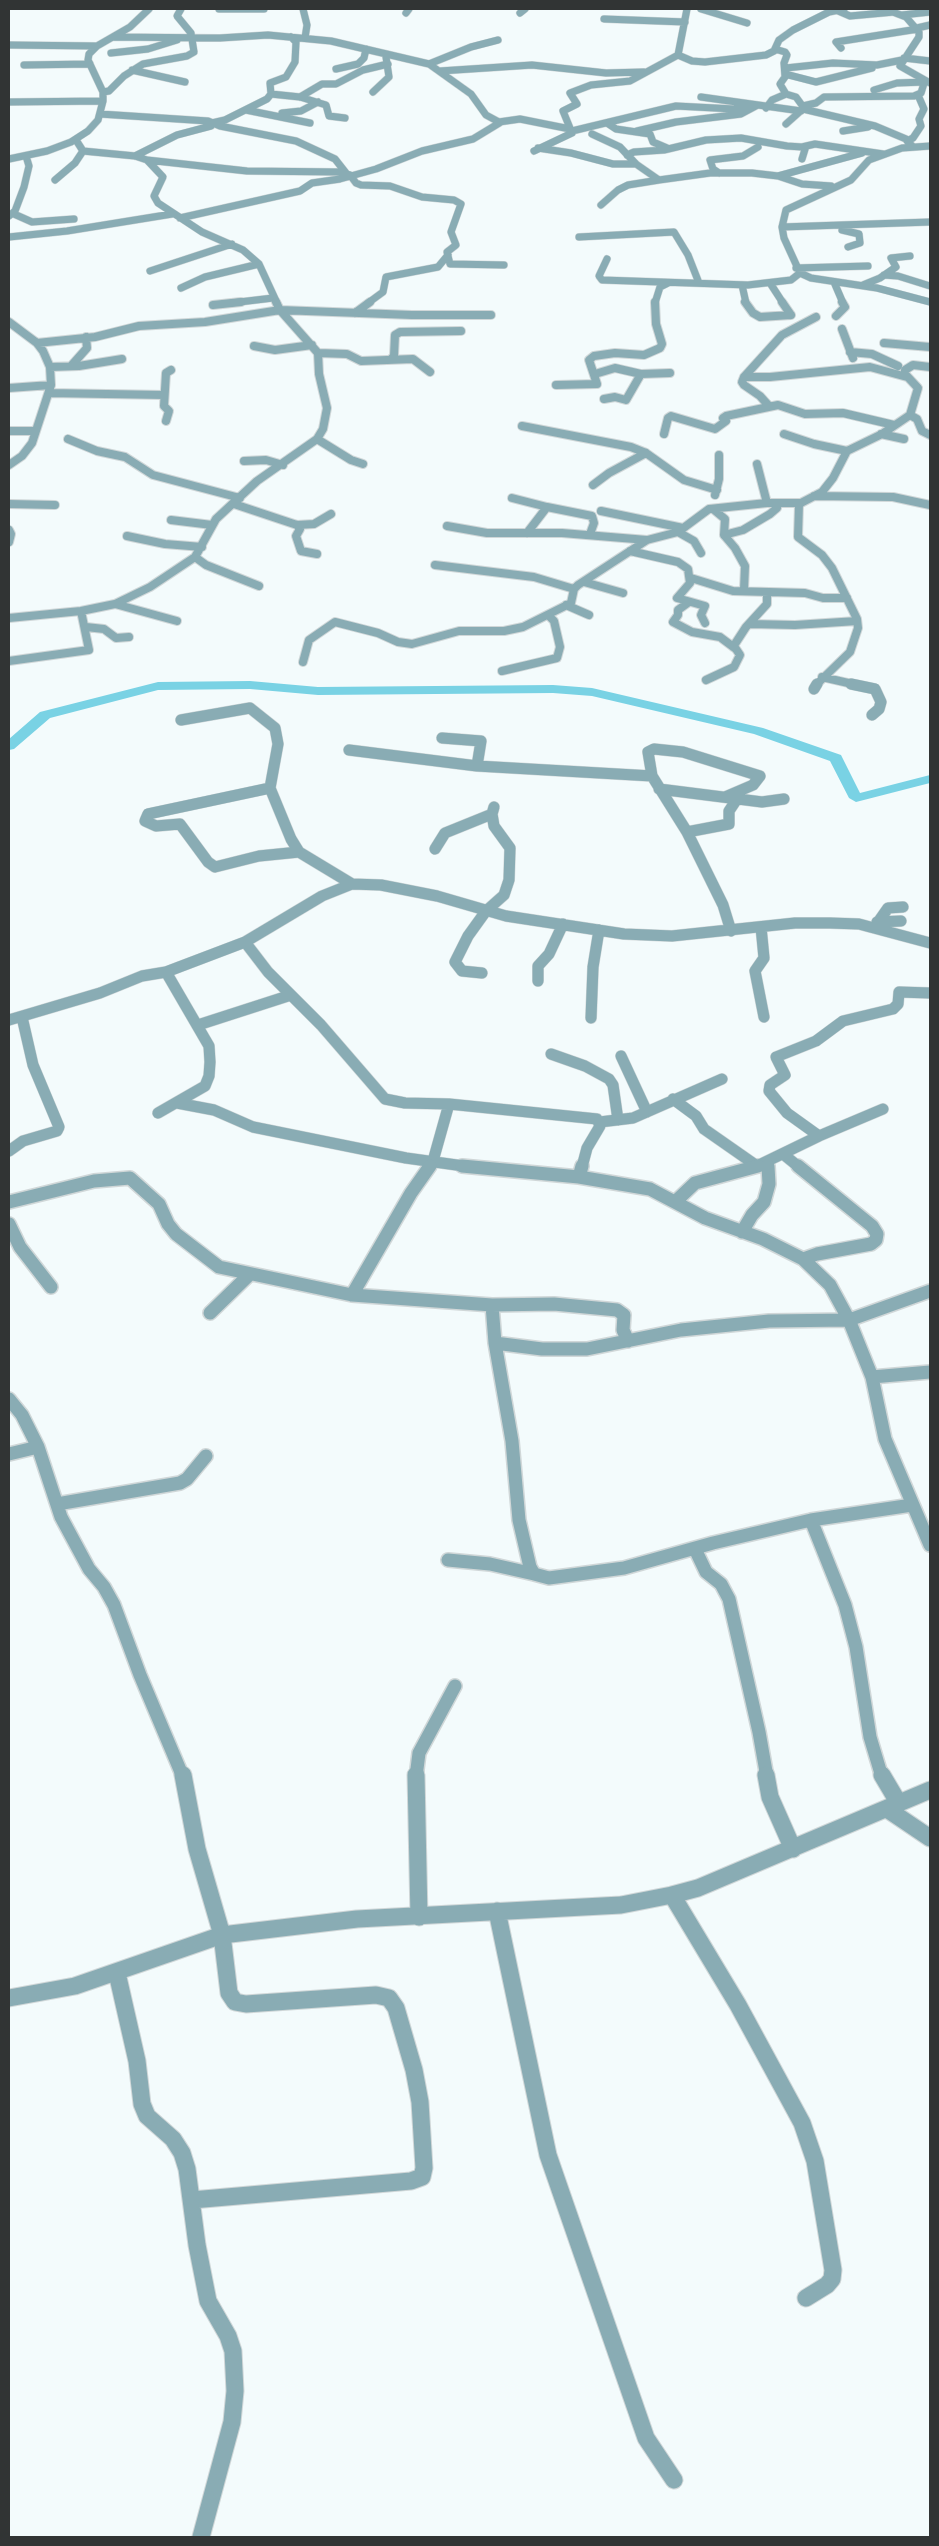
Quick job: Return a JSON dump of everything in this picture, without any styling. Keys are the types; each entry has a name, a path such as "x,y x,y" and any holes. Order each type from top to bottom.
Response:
{"street":[{"path":"9,159 26,156 76,140 88,131 98,120 103,101 103,92 90,64 89,54 97,46 138,21 149,9"},
{"path":"103,92 109,91 132,70 147,62 192,54 194,52 192,36 188,27 178,16 182,9 187,9"},
{"path":"219,9 264,9"},
{"path":"303,9 307,25 305,38"},
{"path":"636,164 613,164 572,153 536,150 570,135 571,130 563,111 577,104 570,93 591,85 622,83 678,55 682,43 687,9"},
{"path":"701,9 728,19 747,23"},
{"path":"678,55 692,61 705,62 768,54 775,49 781,38 817,18 836,10 844,9"},
{"path":"885,9 905,17 927,40"},
{"path":"814,10 817,18"},
{"path":"836,10 850,16 894,12"},
{"path":"895,21 929,10"},
{"path":"604,19 685,22"},
{"path":"841,48 836,42 917,29 930,25"},
{"path":"917,29 900,66 902,69 926,82"},
{"path":"113,37 192,36 220,38 268,34 305,38 385,52 429,64 471,94 486,115 501,122"},
{"path":"111,54 156,47 183,36"},
{"path":"212,123 222,121 267,99 271,94 270,83 286,77 294,62 296,42 291,37"},
{"path":"429,64 471,47 498,40"},
{"path":"11,46 97,46"},
{"path":"336,69 358,64 364,58 366,48"},
{"path":"775,49 786,53 785,68 780,84 786,94"},
{"path":"373,92 387,81 390,71 385,52"},
{"path":"756,57 775,60 785,68 819,82 865,71 877,65 903,59 930,61"},
{"path":"785,68 838,63 877,65"},
{"path":"24,64 90,64"},
{"path":"300,97 322,84 336,84 363,70 388,64"},
{"path":"440,71 532,65 606,73 649,71"},
{"path":"132,70 185,82"},
{"path":"606,73 622,83"},
{"path":"874,90 897,83 926,82"},
{"path":"918,95 926,82"},
{"path":"271,94 300,97 318,102 327,105 329,116 345,118"},
{"path":"766,108 772,100 786,94 796,97 802,109"},
{"path":"786,124 802,109 824,97 864,98 918,95"},
{"path":"907,141 913,138 921,126 919,119 924,109 918,95"},
{"path":"701,97 766,108 802,109 875,126 907,141 913,148"},
{"path":"9,102 103,101"},
{"path":"272,113 301,111 318,102"},
{"path":"180,218 300,190 312,183 340,179 348,174 390,164 422,151 463,143 501,122 523,120 571,130 676,106 734,109 746,105"},
{"path":"637,131 676,122 741,114 756,106"},
{"path":"246,110 272,113 310,123"},
{"path":"100,114 183,118 296,142 335,159 356,183 361,186 390,186 422,197 459,202 461,204 451,232 456,245 448,251 448,255 438,267 386,278 384,292 355,313"},
{"path":"607,123 616,129 650,134 653,142 668,149"},
{"path":"135,156 193,129 220,126"},
{"path":"843,131 875,126"},
{"path":"592,134 620,147 636,164 660,180"},
{"path":"802,159 815,135"},
{"path":"627,156 634,152 668,149 704,140 746,138 787,146 808,145 883,154"},
{"path":"76,140 83,150 135,156 147,160 247,171 307,170 348,174"},
{"path":"704,140 709,150 706,156 710,160 713,169 719,173"},
{"path":"930,146 883,154 864,165 851,180 841,186 811,197 786,210 782,227 784,238 798,270 811,278 863,285 930,302"},
{"path":"710,160 743,156 758,148"},
{"path":"55,180 74,163 83,150"},
{"path":"778,176 838,160 856,153 873,152"},
{"path":"26,156 29,166 27,179 11,215 32,222 74,219"},
{"path":"9,618 81,611 115,604 150,587 195,557 212,525 257,481 283,465 317,439 323,429 327,408 319,374 318,353 280,310 259,264 251,255 232,244 214,238 172,214 155,200 162,177 147,160"},
{"path":"838,160 864,165"},
{"path":"601,205 618,190 628,185 719,173 778,176 802,184 841,186"},
{"path":"9,237 67,231 172,214"},
{"path":"782,227 930,222"},
{"path":"822,226 857,232 860,243 848,247"},
{"path":"579,237 674,232 688,255 699,283"},
{"path":"150,271 232,244"},
{"path":"448,255 450,264 454,265 504,265"},
{"path":"863,285 884,275 896,265 892,258 910,256"},
{"path":"607,259 599,276 602,280 742,285 791,280 798,270"},
{"path":"181,288 205,277 259,264"},
{"path":"798,270 868,266"},
{"path":"884,275 898,276 930,286"},
{"path":"920,284 930,281"},
{"path":"556,385 595,385 598,383 589,360 594,356 615,353 644,356 660,348 662,344 656,324 655,300 660,287 668,282"},
{"path":"834,282 836,293 845,307 836,316"},
{"path":"742,285 745,301 753,313 764,317 791,315 770,283"},
{"path":"915,299 930,292"},
{"path":"213,305 273,298"},
{"path":"37,343 86,337 139,326 205,322 280,310 491,315"},
{"path":"769,406 760,396 744,385 742,382 744,377 782,335 816,317"},
{"path":"9,322 37,343 50,367 50,389 28,450 9,465"},
{"path":"842,329 856,368"},
{"path":"391,359 394,356 395,335 400,332 462,331"},
{"path":"71,366 87,348 86,337"},
{"path":"884,343 930,347"},
{"path":"254,346 275,350 312,346"},
{"path":"850,352 872,354 898,366"},
{"path":"318,353 347,354 357,360 413,359 430,372"},
{"path":"50,367 122,359"},
{"path":"303,662 309,640 335,622 378,633 398,642 412,644 459,631 514,629 548,615 571,602 574,589 646,540 681,530 711,509 778,502 800,503 822,492 847,452 910,416 918,388 907,376 905,370 909,366"},
{"path":"876,367 907,376"},
{"path":"744,377 770,377 856,368 930,367"},
{"path":"595,374 615,368 641,374 670,373"},
{"path":"166,420 169,411 164,406 166,373 171,370"},
{"path":"604,399 612,397 626,400 641,374"},
{"path":"9,388 164,395"},
{"path":"664,434 668,418 671,416 715,429 726,421 723,418 726,416 769,406 783,406 805,414 853,415 894,425"},
{"path":"910,416 917,419 922,431 930,435"},
{"path":"522,426 604,440 646,453 684,480 717,490"},
{"path":"9,431 35,431"},
{"path":"784,434 847,452"},
{"path":"881,434 904,439"},
{"path":"68,439 97,452 118,455 133,461 153,475 237,501 297,525 314,524 330,514"},
{"path":"317,439 350,460 363,464"},
{"path":"594,485 609,474 646,453"},
{"path":"711,509 717,490 720,464 719,455"},
{"path":"244,461 266,460 283,465"},
{"path":"758,464 768,503"},
{"path":"814,496 893,497 930,505"},
{"path":"512,498 592,516 594,523 590,534"},
{"path":"724,534 743,530 770,514 777,508 778,502"},
{"path":"800,503 798,537 826,560 847,598 857,621 856,636 850,652 822,677 814,689"},
{"path":"9,504 56,505"},
{"path":"526,533 547,507"},
{"path":"711,509 725,519 724,534 735,548 745,566 744,590"},
{"path":"601,511 681,530 694,541 701,554"},
{"path":"171,520 212,525"},
{"path":"297,525 300,529 296,536 301,551 317,554"},
{"path":"447,526 487,533 590,534 646,540"},
{"path":"9,530 11,534 9,542"},
{"path":"127,536 165,544 202,547"},
{"path":"630,551 678,562 688,569 692,578 690,583 677,596 679,600 705,606 701,615 705,623"},
{"path":"195,557 206,565 259,586"},
{"path":"435,565 534,577 574,589"},
{"path":"692,578 733,591 805,593 823,598 847,598"},
{"path":"584,582 623,593"},
{"path":"734,647 750,624 768,604 767,592"},
{"path":"689,602 678,610 678,615 673,622 692,632 720,637 734,647 740,655 734,667 706,680"},
{"path":"115,604 177,621"},
{"path":"566,605 589,615"},
{"path":"9,661 89,650 86,627 81,611"},
{"path":"502,671 557,658 560,648 558,638 554,621 548,615"},
{"path":"750,624 796,625 857,621"},
{"path":"86,627 102,628 116,638 129,637"},
{"path":"822,677 875,689 881,702 879,709 872,715"},
{"path":"181,720 253,709 274,728 277,735 270,788 290,839 300,852 352,884"},
{"path":"442,738 480,741 477,766"},
{"path":"725,797 753,785 760,776 683,752 654,749 648,752 652,776 687,832 713,883 731,931"},
{"path":"349,750 477,766 652,776"},
{"path":"270,788 148,814 145,821 156,826 180,824 208,862 215,867 259,856 300,852"},
{"path":"659,788 762,802 784,799"},
{"path":"687,832 729,824 729,811 737,799"},
{"path":"435,849 445,834 493,810 498,834 510,848 510,880 504,895 486,911 468,936 455,962 462,971 482,973"},
{"path":"9,1020 100,993 142,976 166,972 245,942 322,896 352,884 381,885 437,896 506,916 598,930 672,936 762,927 830,923 876,925 901,921"},
{"path":"876,925 888,908 903,907"},
{"path":"538,981 538,966 549,954 563,924"},
{"path":"876,925 930,943"},
{"path":"762,927 764,958 755,971 761,992 761,1006 764,1017"},
{"path":"590,1018 593,967 598,930"},
{"path":"245,942 268,972 321,1025 386,1098 405,1104 449,1104 576,1116 600,1122 633,1118 722,1079"},
{"path":"158,1113 205,1086 209,1076 209,1046 166,972"},
{"path":"819,1136 787,1113 781,1103 769,1091 770,1085 785,1075 776,1057 816,1041 844,1021 893,1009 898,1004 899,992 930,993"},
{"path":"198,1025 291,995"},
{"path":"9,1151 23,1142 57,1131 60,1127 33,1065 22,1017"},
{"path":"551,1054 585,1066 609,1079 612,1085 618,1120"},
{"path":"621,1056 647,1112"},
{"path":"673,1099 696,1116 704,1129 765,1164 798,1166"},
{"path":"177,1103 214,1110 237,1121 269,1130 433,1161 579,1177 650,1189 705,1218 763,1239 804,1259 830,1285 850,1320 872,1377 885,1439 930,1545"},
{"path":"352,1295 406,1201 433,1161 449,1104"},
{"path":"675,1202 695,1183 765,1164 819,1136 883,1110"},
{"path":"579,1177 587,1148 600,1126 600,1122"},
{"path":"783,1154 872,1226 877,1234 876,1240 870,1244 817,1254 804,1259"},
{"path":"742,1232 752,1215 764,1202 769,1184 765,1164"},
{"path":"9,1202 94,1181 130,1178 139,1184 159,1204 168,1224 190,1246 219,1267 352,1295 492,1305 554,1304 617,1310 624,1315 623,1330 628,1341"},
{"path":"9,1224 20,1247 51,1287"},
{"path":"210,1313 250,1274"},
{"path":"495,1343 542,1349 587,1349 681,1330 769,1321 850,1320 930,1291"},
{"path":"492,1305 495,1343 512,1441 519,1520 530,1568 534,1574"},
{"path":"872,1377 930,1372"},
{"path":"9,1399 22,1416 38,1447 57,1504 72,1538 89,1569 104,1586 114,1605 140,1675 183,1776 197,1849 222,1935 229,1993 235,2002 246,2004 376,1995 389,1998 396,2008 414,2070 420,2102 424,2168 422,2177 411,2181 192,2200"},
{"path":"9,1454 38,1447"},
{"path":"57,1504 180,1483 187,1479 206,1456"},
{"path":"448,1560 490,1564 548,1578 615,1570 811,1520 912,1505"},
{"path":"811,1520 845,1605 856,1647 870,1737 879,1769 893,1805 930,1838"},
{"path":"695,1549 706,1572 720,1584 729,1599 759,1732 770,1797 793,1849"},
{"path":"419,1916 416,1772 419,1753 455,1686"},
{"path":"9,1998 75,1986 222,1935 357,1919 621,1905 672,1895 698,1888 930,1790"},
{"path":"672,1895 738,2005 802,2123 815,2161 833,2270 832,2279 827,2285 806,2298"},
{"path":"497,1911 548,2155 646,2438 674,2480"},
{"path":"117,1973 137,2061 142,2104 147,2116 173,2139 182,2153 192,2200 197,2245 208,2301 228,2336 233,2351 235,2391 232,2422 201,2537"}],"waterway":[{"path":"9,746 45,715 158,686 250,685 318,691 553,689 592,692 758,731 836,758 856,798 930,779"}]}
